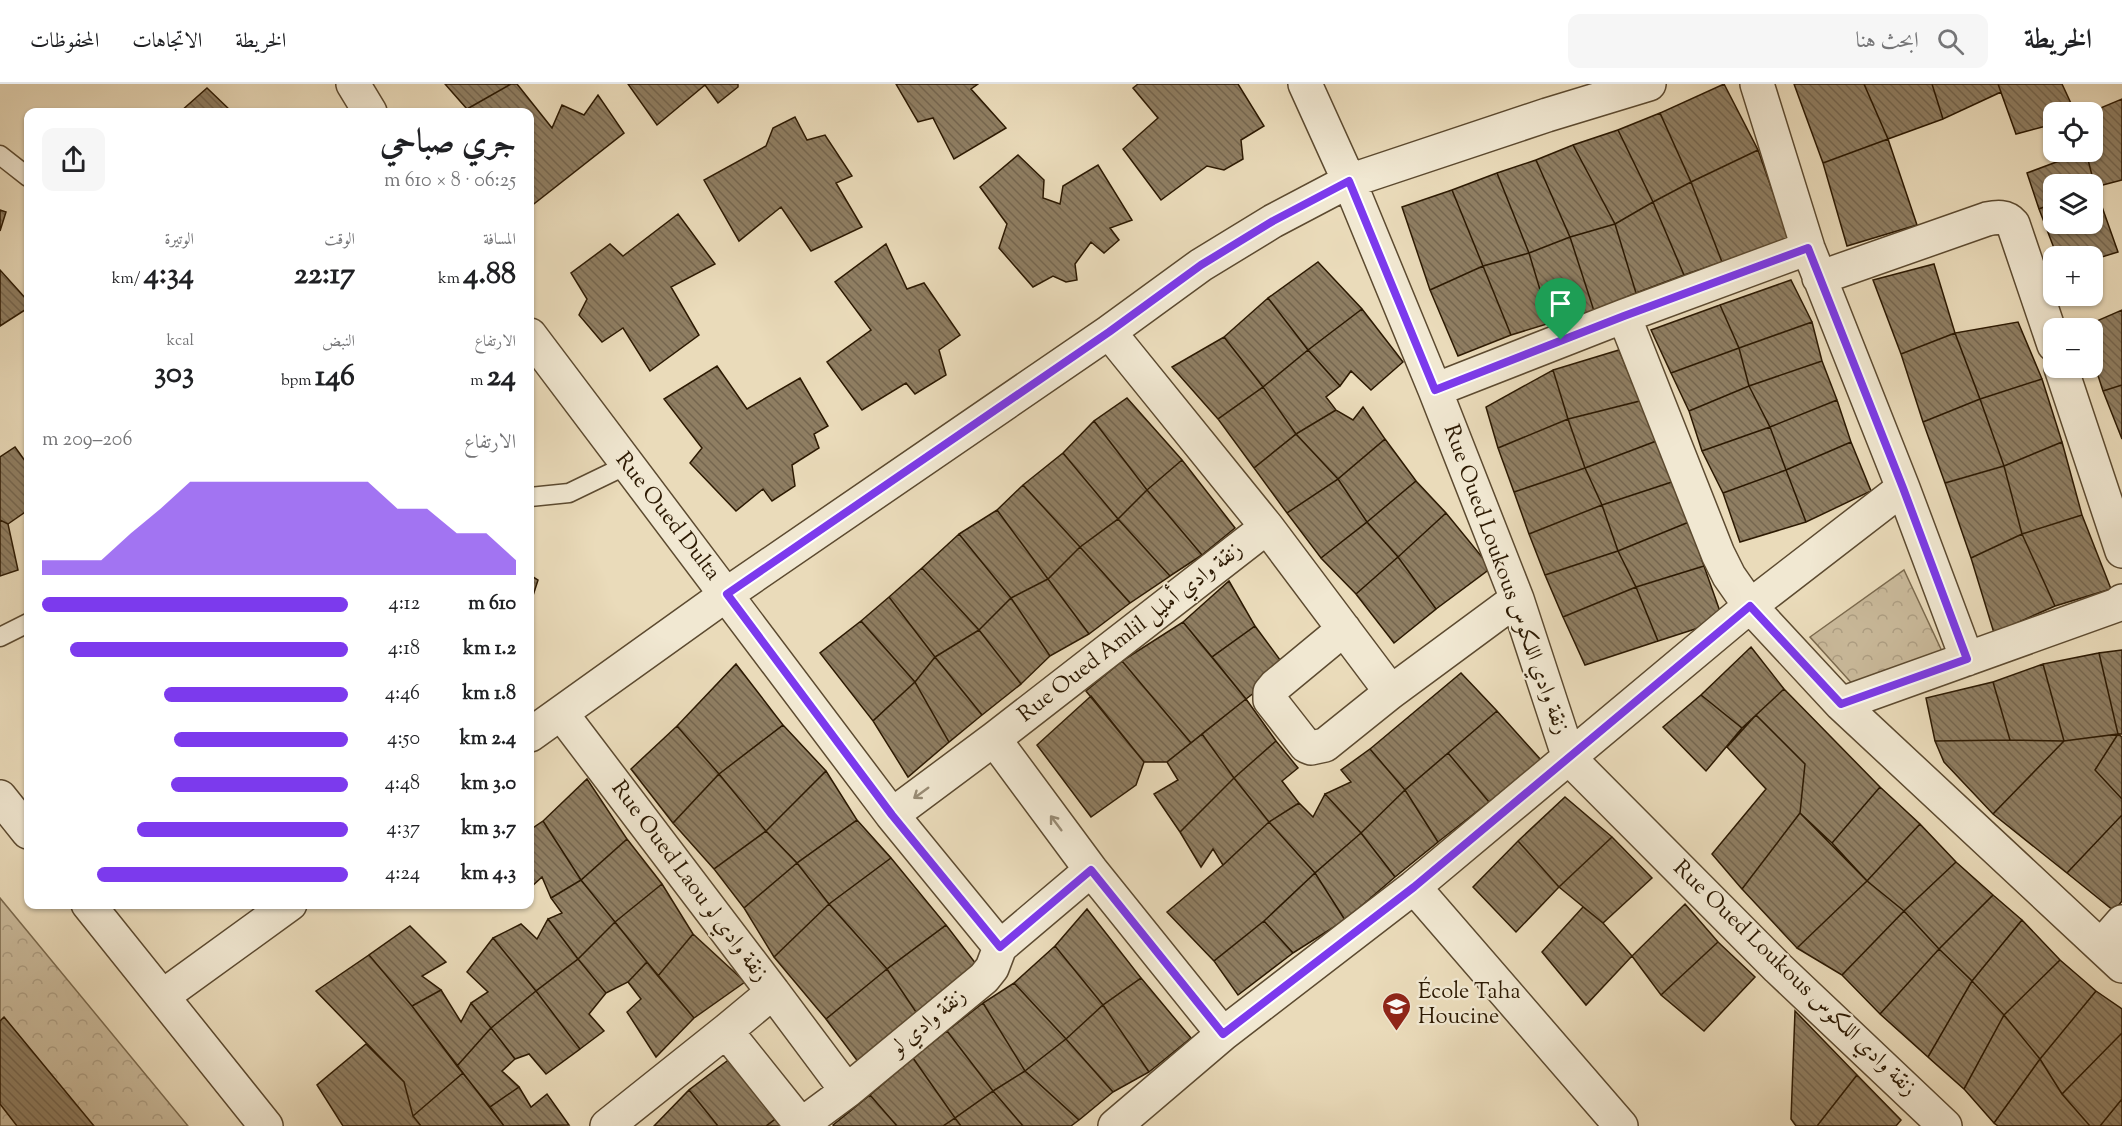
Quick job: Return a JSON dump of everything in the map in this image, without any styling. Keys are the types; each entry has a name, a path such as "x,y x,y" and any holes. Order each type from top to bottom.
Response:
{"street":[{"path":"353,84 368,108"},
{"name":"Rue Oued Loukous زنقة وادي اللكوس","path":"1305,84 1349,181 1435,390 1517,599 1569,758 1778,968 1945,1126"},
{"path":"534,732 727,594 1109,332 1201,265 1273,221 1349,181 1547,115 1649,84"},
{"path":"1757,84 1814,263 1903,488 1967,659"},
{"path":"1435,390 1624,316 1814,263 2001,217 2009,219 2013,224 2045,318"},
{"path":"1624,316 1718,554 1750,606 1841,704 2115,945"},
{"path":"1109,332 1267,527 1391,692"},
{"name":"Rue Oued Dulta","path":"534,339 892,815 1000,947"},
{"path":"2064,378 2122,551"},
{"path":"1115,1126 1223,1034 1414,887 1750,606 1903,488"},
{"name":"Rue Oued Amlil زنقة وادي أمليل","path":"994,740 1267,527"},
{"path":"1344,629 1270,692 1270,700 1306,746 1311,748 1325,745 1391,692 1517,599"},
{"path":"1841,704 2117,605 2122,601"},
{"name":"Rue Oued Laou زنقة وادي لو","path":"561,713 773,992 607,1126"},
{"path":"892,815 994,740 1091,870 1223,1034"},
{"path":"0,797 24,827"},
{"path":"1000,947 1091,870"},
{"path":"1414,887 1621,1126"},
{"path":"92,909 266,1126"},
{"path":"163,996 283,909"},
{"name":"زنقة وادي لو","path":"802,1126 984,978 992,968 1000,947"},
{"path":"773,992 847,1091"},
{"path":"726,1031 802,1126"}],"lane":[{"path":"0,155 24,174"},
{"path":"534,497 569,493 627,465"},
{"path":"0,637 24,625"}],"green space":[{"path":"1904,570 1947,662 1856,688 1810,637"},
{"path":"0,898 188,1126 0,1126"}],"building":[{"path":"445,84 511,84 469,108 466,108"},
{"path":"511,84 517,84 552,128 562,105 584,115 598,95 624,133 534,204 534,108 469,108"},
{"path":"628,84 738,84 738,87 718,103 705,85 657,125"},
{"path":"896,84 978,84 971,89 1006,128 954,159 933,118 918,122"},
{"path":"1138,84 1238,84 1264,126 1241,140 1243,159 1224,170 1207,166 1161,200 1123,149 1158,118 1133,88"},
{"path":"1724,84 1758,150 1691,182 1660,113"},
{"path":"1794,84 1864,84 1888,139 1823,163"},
{"path":"1864,84 1932,84 1943,119 1888,139"},
{"path":"1932,84 1998,84 2001,92 1943,119"},
{"path":"1998,84 2062,84 2070,102 2043,102 2043,127 2016,134"},
{"path":"207,88 228,108 184,108"},
{"path":"2122,99 2122,180 2103,185 2103,174 2092,174 2089,162 2103,162 2103,107"},
{"path":"1660,113 1691,182 1653,202 1618,130"},
{"path":"795,117 807,140 825,135 852,176 836,183 862,227 811,251 781,207 739,241 704,180 766,146 773,128"},
{"path":"1618,130 1653,202 1615,224 1573,145"},
{"path":"1888,139 1917,225 1847,246 1823,163"},
{"path":"1573,145 1615,224 1570,237 1536,160"},
{"path":"1758,150 1790,241 1722,262 1691,182"},
{"path":"1018,155 1044,180 1043,198 1060,204 1063,186 1098,165 1132,220 1110,228 1119,240 1104,253 1091,242 1075,264 1077,280 1066,282 1053,276 1033,287 999,248 1007,224 980,187"},
{"path":"1536,160 1570,237 1529,253 1497,173"},
{"path":"2056,162 2089,162 2092,174 2043,174 2043,207 2039,209 2027,173"},
{"path":"1497,173 1529,253 1483,266 1452,190"},
{"path":"1691,182 1722,262 1684,275 1653,202"},
{"path":"1452,190 1483,266 1430,290 1402,207"},
{"path":"1653,202 1684,275 1636,293 1615,224"},
{"path":"2043,207 2043,219 2039,209"},
{"path":"0,210 6,212 0,231"},
{"path":"2103,210 2118,252 2103,257 2103,246 2053,246 2049,234 2103,234"},
{"path":"678,214 715,264 671,287 699,335 650,371 623,328 602,342 579,315 587,299 571,273 610,244 623,256"},
{"path":"1615,224 1636,293 1594,311 1570,237"},
{"path":"1570,237 1594,311 1550,323 1529,253"},
{"path":"886,244 907,289 924,283 960,335 939,350 946,375 915,394 906,383 862,410 827,362 871,330 835,282"},
{"path":"1529,253 1550,323 1511,335 1483,266"},
{"path":"1318,262 1362,309 1308,350 1268,298"},
{"path":"1934,264 1955,333 1901,354 1873,280"},
{"path":"1483,266 1511,335 1458,356 1430,290"},
{"path":"0,270 24,297 24,311 0,326"},
{"path":"1791,280 1812,322 1739,348 1720,305"},
{"path":"1268,298 1308,350 1263,387 1224,337"},
{"path":"1720,305 1739,348 1671,373 1651,330"},
{"path":"1362,309 1403,362 1371,390 1351,371 1340,386 1308,350"},
{"path":"2122,310 2122,385 2103,391 2099,378 2103,378 2103,318"},
{"path":"1812,322 1822,361 1749,386 1739,348"},
{"path":"2018,322 2042,379 1980,399 1955,333"},
{"path":"1955,333 1980,399 1923,422 1901,354"},
{"path":"1224,337 1263,387 1218,419 1172,367"},
{"path":"1739,348 1749,386 1689,411 1671,373"},
{"path":"1308,350 1340,386 1326,397 1336,410 1296,434 1263,387"},
{"path":"1619,350 1640,401 1568,419 1553,370"},
{"path":"1822,361 1837,400 1770,427 1749,386"},
{"path":"717,366 747,409 800,378 828,426 814,434 819,448 792,465 795,486 772,501 763,489 736,511 690,463 702,448 664,399"},
{"path":"1553,370 1568,419 1498,448 1486,407"},
{"path":"2042,379 2062,442 2004,466 1980,399"},
{"path":"2122,385 2122,439 2103,391"},
{"path":"1749,386 1770,427 1702,451 1689,411"},
{"path":"1263,387 1296,434 1254,468 1218,419"},
{"path":"1127,398 1182,460 1147,490 1094,421"},
{"path":"1980,399 2004,466 1945,483 1923,422"},
{"path":"1837,400 1851,442 1786,470 1770,427"},
{"path":"1640,401 1659,440 1585,468 1568,419"},
{"path":"1363,407 1385,439 1338,479 1296,434 1336,410 1353,420"},
{"path":"1568,419 1585,468 1514,492 1498,448"},
{"path":"1094,421 1147,490 1118,519 1063,453"},
{"path":"1770,427 1786,470 1723,493 1702,451"},
{"path":"1296,434 1338,479 1287,513 1254,468"},
{"path":"1385,439 1416,481 1367,522 1338,479"},
{"path":"1659,440 1675,481 1602,505 1585,468"},
{"path":"1851,442 1871,491 1806,522 1786,470"},
{"path":"2062,442 2082,515 2022,534 2004,466"},
{"path":"15,447 24,459 24,513 8,524 0,520 0,457"},
{"path":"1063,453 1118,519 1080,547 1023,485"},
{"path":"1182,460 1235,528 1202,555 1147,490"},
{"path":"2004,466 2022,534 1971,558 1945,483"},
{"path":"1585,468 1602,505 1529,534 1514,492"},
{"path":"1786,470 1806,522 1740,542 1723,493"},
{"path":"1338,479 1367,522 1321,558 1287,513"},
{"path":"1416,481 1446,513 1398,557 1367,522"},
{"path":"1675,481 1689,522 1618,551 1602,505"},
{"path":"1023,485 1080,547 1048,579 997,510"},
{"path":"1147,490 1202,555 1170,576 1118,519"},
{"path":"1602,505 1618,551 1545,575 1529,534"},
{"path":"997,510 1048,579 1011,598 959,534"},
{"path":"1446,513 1491,568 1436,609 1398,557"},
{"path":"2082,515 2111,589 2055,606 2022,534"},
{"path":"1118,519 1170,576 1130,603 1080,547"},
{"path":"0,520 8,524 18,570 0,576"},
{"path":"1367,522 1398,557 1356,594 1321,558"},
{"path":"1689,522 1704,566 1636,587 1618,551"},
{"path":"959,534 1011,598 979,630 922,568"},
{"path":"2022,534 2055,606 1994,633 1971,558"},
{"path":"1080,547 1130,603 1089,634 1048,579"},
{"path":"1618,551 1636,587 1563,617 1545,575"},
{"path":"1398,557 1436,609 1394,643 1356,594"},
{"path":"1704,566 1723,620 1658,641 1636,587"},
{"path":"922,568 979,630 935,657 889,597"},
{"path":"534,578 538,580 534,592"},
{"path":"1048,579 1089,634 1050,656 1011,598"},
{"path":"1229,581 1255,626 1212,657 1183,622"},
{"path":"1636,587 1658,641 1585,665 1563,617"},
{"path":"889,597 935,657 915,682 861,621"},
{"path":"1011,598 1050,656 1021,684 979,630"},
{"path":"861,621 915,682 873,721 820,653"},
{"path":"1183,622 1246,699 1191,743 1122,661"},
{"path":"1255,626 1286,668 1246,699 1212,657"},
{"path":"979,630 1021,684 982,715 935,657"},
{"path":"1751,647 1784,689 1742,728 1701,695"},
{"path":"2122,650 2122,734 2118,734 2099,653"},
{"path":"2099,653 2118,734 2064,741 2043,664"},
{"path":"935,657 982,715 949,742 915,682"},
{"path":"1122,661 1191,743 1167,762 1144,762 1086,691"},
{"path":"736,664 783,725 719,774 677,726"},
{"path":"2043,664 2064,741 2010,740 1993,682"},
{"path":"1461,673 1497,711 1405,790 1370,749"},
{"path":"915,682 949,742 908,777 873,721"},
{"path":"1993,682 2010,740 1935,741 1926,698"},
{"path":"1784,689 1880,787 1832,843 1800,813 1805,764 1756,715"},
{"path":"1701,695 1742,728 1706,771 1663,727"},
{"path":"1091,696 1144,762 1136,785 1091,817 1037,745"},
{"path":"1246,699 1276,741 1234,778 1202,734"},
{"path":"1497,711 1541,760 1489,802 1448,753"},
{"path":"1756,715 1805,764 1800,813 1742,889 1712,854 1766,789 1727,747"},
{"path":"783,725 826,771 766,831 719,774"},
{"path":"677,726 719,774 673,823 631,769"},
{"path":"1202,734 1234,778 1180,832 1154,794 1178,780 1167,762"},
{"path":"2118,734 2122,737 2122,799 2095,770"},
{"path":"2118,734 2095,770 2122,799 2122,815 2067,873 1993,814 2064,741"},
{"path":"1276,741 1298,768 1282,781 1299,803 1269,822 1234,778"},
{"path":"1935,741 2064,741 1993,814 1944,762"},
{"path":"1370,749 1405,790 1361,833 1325,794 1351,782 1341,770"},
{"path":"1448,753 1489,802 1438,842 1405,790"},
{"path":"826,771 857,820 797,863 766,831"},
{"path":"719,774 766,831 714,869 673,823"},
{"path":"1234,778 1269,822 1223,865 1213,849 1201,867 1180,832"},
{"path":"587,779 627,839 581,880 543,821"},
{"path":"1880,787 1920,824 1867,881 1832,843"},
{"path":"1405,790 1438,842 1395,877 1361,833"},
{"path":"1325,794 1361,833 1315,873 1269,822 1299,803 1313,817"},
{"path":"1565,797 1612,837 1559,887 1518,841"},
{"path":"1800,813 1867,881 1797,948 1742,889"},
{"path":"2122,815 2122,901 2114,911 2067,873"},
{"path":"857,820 891,858 829,904 797,863"},
{"path":"543,821 581,880 551,898 542,877 534,884 534,827"},
{"path":"1269,822 1315,873 1264,921 1214,961 1167,912 1223,865"},
{"path":"1920,824 1956,862 1904,911 1867,881"},
{"path":"766,831 797,863 744,908 714,869"},
{"path":"1361,833 1395,877 1345,920 1315,873"},
{"path":"1612,837 1652,878 1603,923 1559,887"},
{"path":"627,839 662,884 615,922 581,880"},
{"path":"1518,841 1559,887 1516,932 1473,887"},
{"path":"891,858 946,925 887,969 829,904"},
{"path":"1956,862 1993,895 1939,949 1904,911"},
{"path":"797,863 829,904 774,957 744,908"},
{"path":"1315,873 1345,920 1293,953 1264,921"},
{"path":"581,880 615,922 578,959 548,919 562,913 551,898"},
{"path":"1867,881 1904,911 1842,975 1797,948"},
{"path":"662,884 693,934 658,976 615,922"},
{"path":"1993,895 2022,920 1972,981 1939,949"},
{"path":"829,904 887,969 826,1019 774,957"},
{"path":"1685,904 1718,942 1661,995 1632,956"},
{"path":"1583,907 1603,923 1632,956 1586,1005 1542,952"},
{"path":"1087,909 1141,978 1103,1005 1055,946"},
{"path":"1904,911 1939,949 1880,1014 1842,975"},
{"path":"548,919 578,959 536,991 493,938 521,924 537,939"},
{"path":"2022,920 2060,960 2004,1015 1972,981"},
{"path":"1264,921 1293,953 1238,995 1214,961"},
{"path":"615,922 647,962 628,982 606,993 578,959"},
{"path":"946,925 983,973 920,1018 887,969"},
{"path":"410,926 446,962 422,976 441,990 412,1006 369,955"},
{"path":"693,934 745,982 694,1018 658,976"},
{"path":"493,938 536,991 491,1028 471,1003 488,992 467,972"},
{"path":"1718,942 1755,977 1704,1031 1661,995"},
{"path":"1055,946 1103,1005 1066,1039 1014,983"},
{"path":"1939,949 1972,981 1928,1057 1880,1014"},
{"path":"369,955 412,1006 463,1073 413,1116 404,1082 316,991"},
{"path":"578,959 606,993 589,1014 604,1031 580,1049 536,991"},
{"path":"2060,960 2096,991 2040,1059 2004,1015"},
{"path":"647,962 694,1018 656,1057 627,1012 641,999 628,982"},
{"path":"887,969 920,1018 859,1063 826,1019"},
{"path":"1141,978 1191,1038 1149,1072 1103,1005"},
{"path":"1972,981 2004,1015 1964,1089 1928,1057"},
{"path":"1014,983 1066,1039 1025,1071 983,1003"},
{"path":"441,990 461,1022 471,1003 491,1028 457,1066 412,1006"},
{"path":"536,991 580,1049 546,1074 529,1054 515,1059 491,1028"},
{"path":"2096,991 2122,1009 2122,1033 2062,1094 2040,1059"},
{"path":"983,1003 1025,1071 993,1091 947,1031"},
{"path":"1103,1005 1149,1072 1113,1092 1066,1039"},
{"path":"1795,1011 1857,1075 1817,1126 1796,1126 1791,1119"},
{"path":"2004,1015 2040,1059 1994,1123 1964,1089"},
{"path":"4,1017 94,1126 17,1126 0,1104 0,1021"},
{"path":"491,1028 515,1059 502,1071 519,1087 490,1107 457,1066"},
{"path":"947,1031 993,1091 955,1118 913,1058"},
{"path":"2122,1033 2122,1099 2100,1126 2090,1126 2062,1094"},
{"path":"1066,1039 1113,1092 1079,1120 1025,1071"},
{"path":"366,1044 404,1082 413,1116 421,1126 343,1126 317,1085"},
{"path":"731,1058 778,1117 766,1126 718,1126 689,1090"},
{"path":"913,1058 955,1118 943,1126 897,1126 870,1095"},
{"path":"2040,1059 2062,1094 2090,1126 1998,1126 1994,1123"},
{"path":"1025,1071 1079,1120 1071,1126 1023,1126 993,1091"},
{"path":"463,1073 504,1126 421,1126 413,1116"},
{"path":"1857,1075 1901,1120 1896,1126 1817,1126"},
{"path":"519,1087 531,1107 547,1094 569,1125 504,1126 490,1107"},
{"path":"689,1090 718,1126 654,1126"},
{"path":"993,1091 1023,1126 961,1126 955,1118"},
{"path":"870,1095 897,1126 833,1125"},
{"path":"2122,1099 2122,1126 2100,1126"},
{"path":"778,1117 785,1126 766,1126"},
{"path":"955,1118 961,1126 943,1126"}],"place":[{"name":"École Taha Houcine","path":"1397,1032"}],"route":[{"path":"1349,181 1435,390 1561,340 1808,248 1903,488 1967,659 1841,704 1750,606 1414,887 1223,1034 1091,870 1000,947 892,815 727,594 1109,332 1201,265 1273,221 1349,181"}]}
